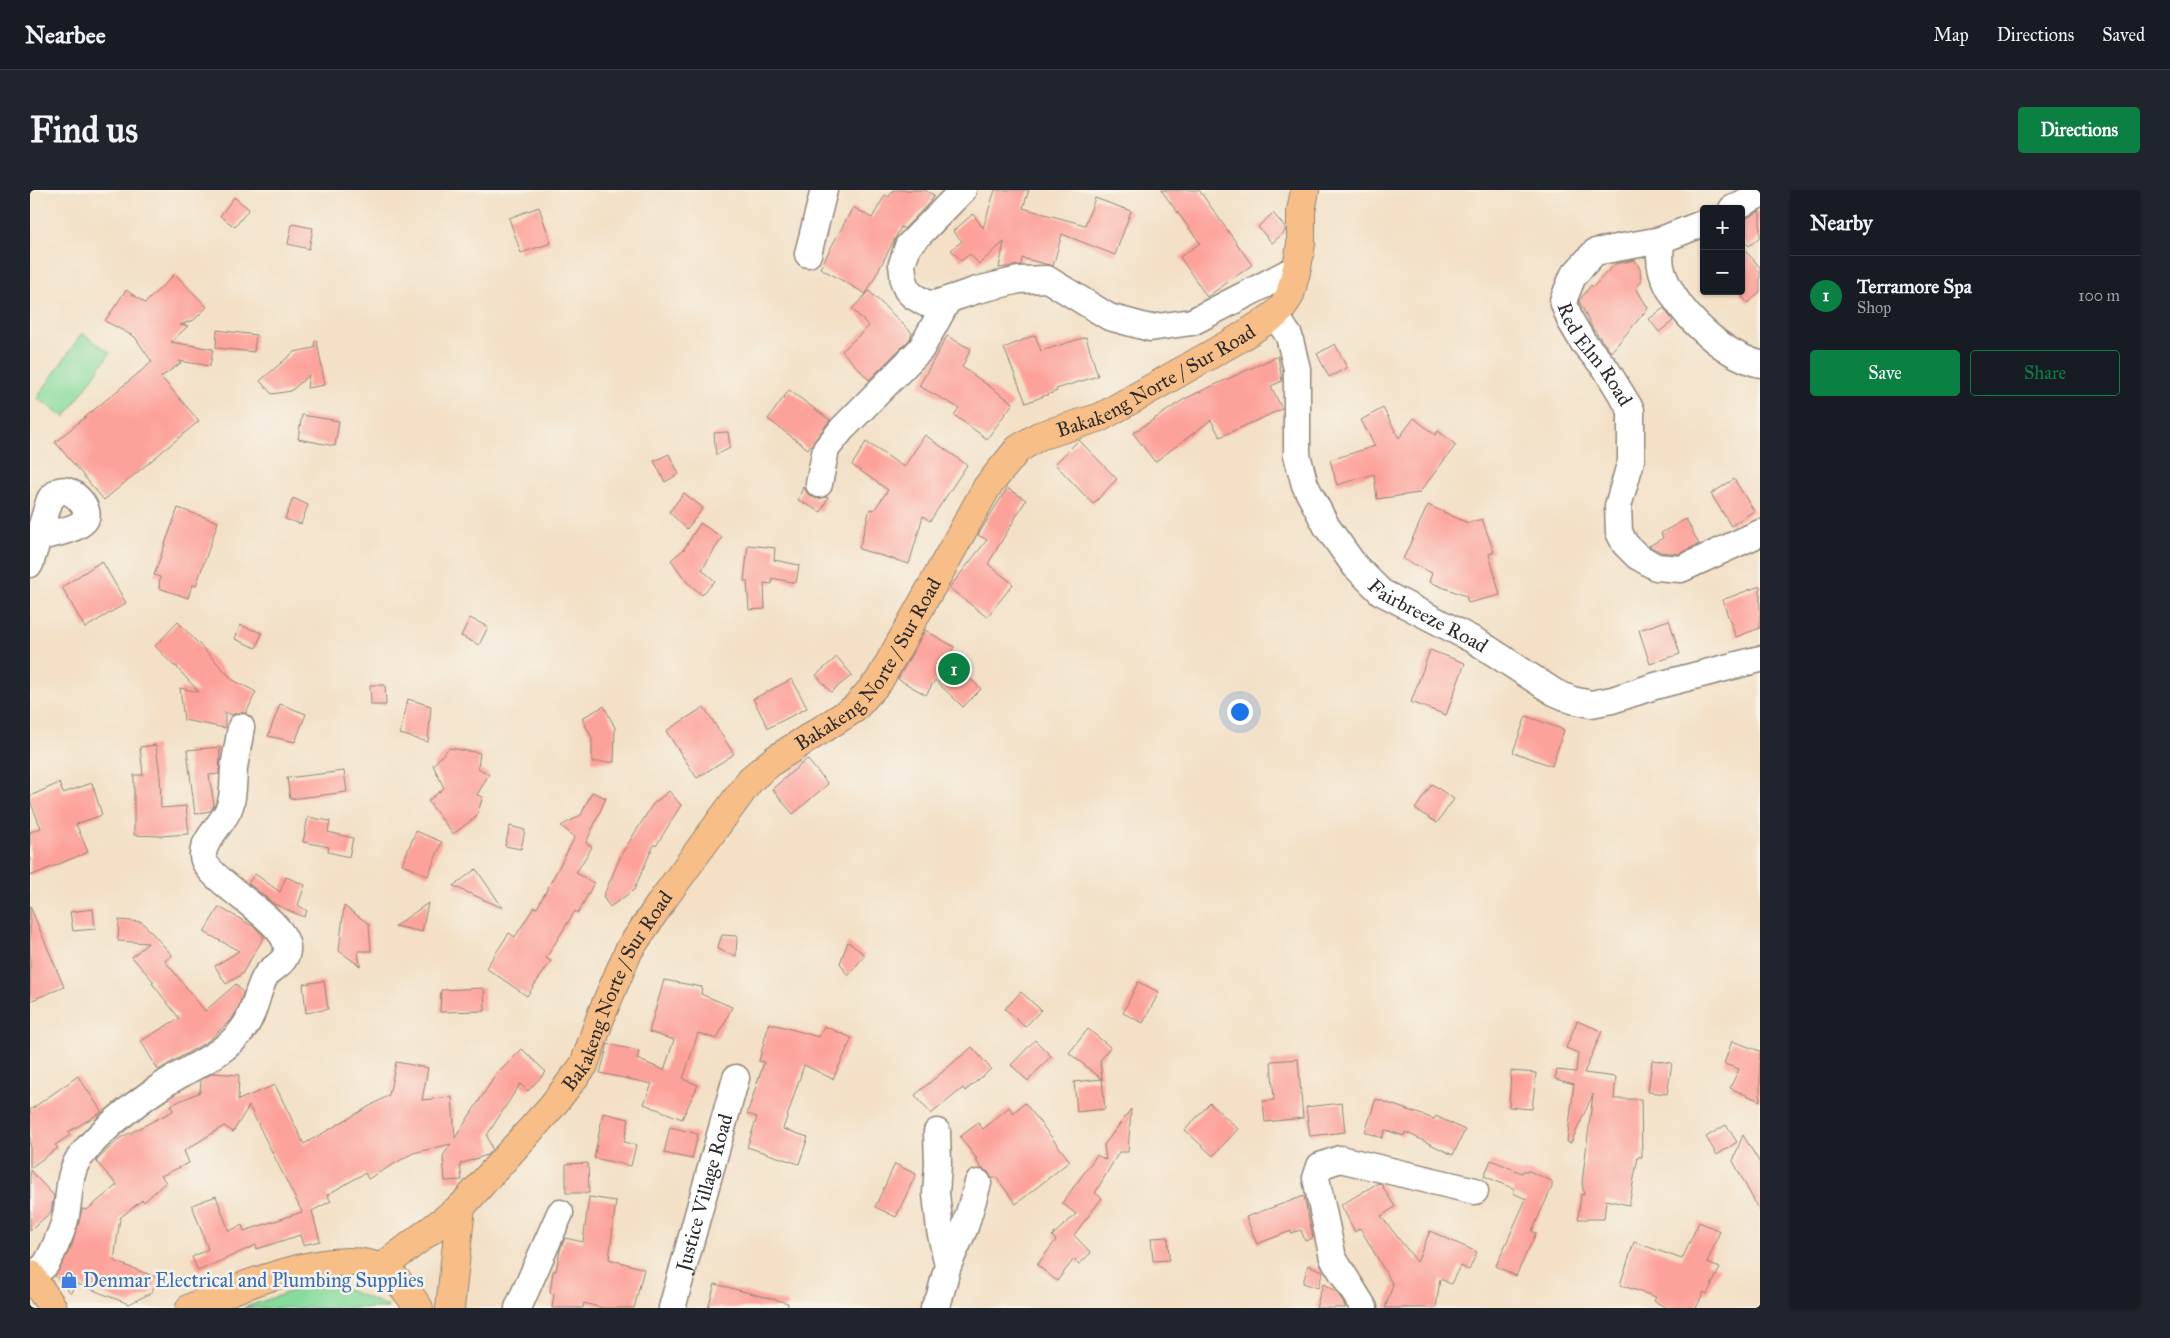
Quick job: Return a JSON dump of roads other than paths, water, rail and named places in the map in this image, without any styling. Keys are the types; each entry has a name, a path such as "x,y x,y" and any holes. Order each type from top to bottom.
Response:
{"main road":[{"name":"Bakakeng Norte / Sur Road","path":"381,1268 461,1207 552,1106 584,1065 602,1013 629,950 664,898 751,779 774,760 854,709 879,681 987,488 1018,449 1040,436 1101,417 1238,339 1275,315 1290,295 1297,268 1301,244 1301,212 1304,190"},
{"path":"450,1308 461,1207"},
{"path":"190,1308 220,1294 277,1275 321,1264 361,1264 381,1268 403,1286 418,1308"},
{"path":"31,1275 53,1308"}],"street":[{"path":"808,254 824,190"},
{"path":"963,190 908,246 902,264 904,283 913,296 930,304 1019,280 1047,279 1109,317 1150,328 1192,322 1297,268"},
{"name":"Red Elm Road","path":"1700,225 1661,240 1595,252 1573,276 1563,301 1570,320 1583,342 1606,369 1631,410 1631,461 1618,506 1619,532 1625,544 1637,556 1656,567 1681,569 1760,533"},
{"path":"1661,240 1660,258 1662,272 1670,291 1693,321 1716,342 1757,360"},
{"path":"819,484 826,450 842,429 921,349 948,300"},
{"name":"Fairbreeze Road","path":"1275,315 1290,336 1297,369 1297,455 1305,485 1327,527 1355,566 1381,592 1479,643 1554,692 1572,700 1590,704 1612,700 1655,686 1760,658"},
{"path":"30,564 40,537"},
{"path":"31,1275 46,1264 60,1233 66,1216 73,1171 79,1158 114,1123 142,1100 163,1085 209,1059 243,1030 248,1022 266,975 276,968 286,956 288,949 286,942 265,916 215,876 205,864 203,856 206,845 230,806 241,727"},
{"name":"Justice Village Road","path":"672,1308 736,1078"},
{"path":"937,1132 938,1164 936,1194 940,1230 948,1265"},
{"path":"1364,1308 1333,1258 1316,1178 1320,1166 1340,1159 1475,1191"},
{"path":"934,1308 939,1299 948,1265 965,1227 978,1183"},
{"path":"518,1308 560,1213"}],"place":[{"name":"Terramore Spa","path":"954,669"},
{"name":"Denmar Electrical and Plumbing Supplies","path":"69,1280"}]}
